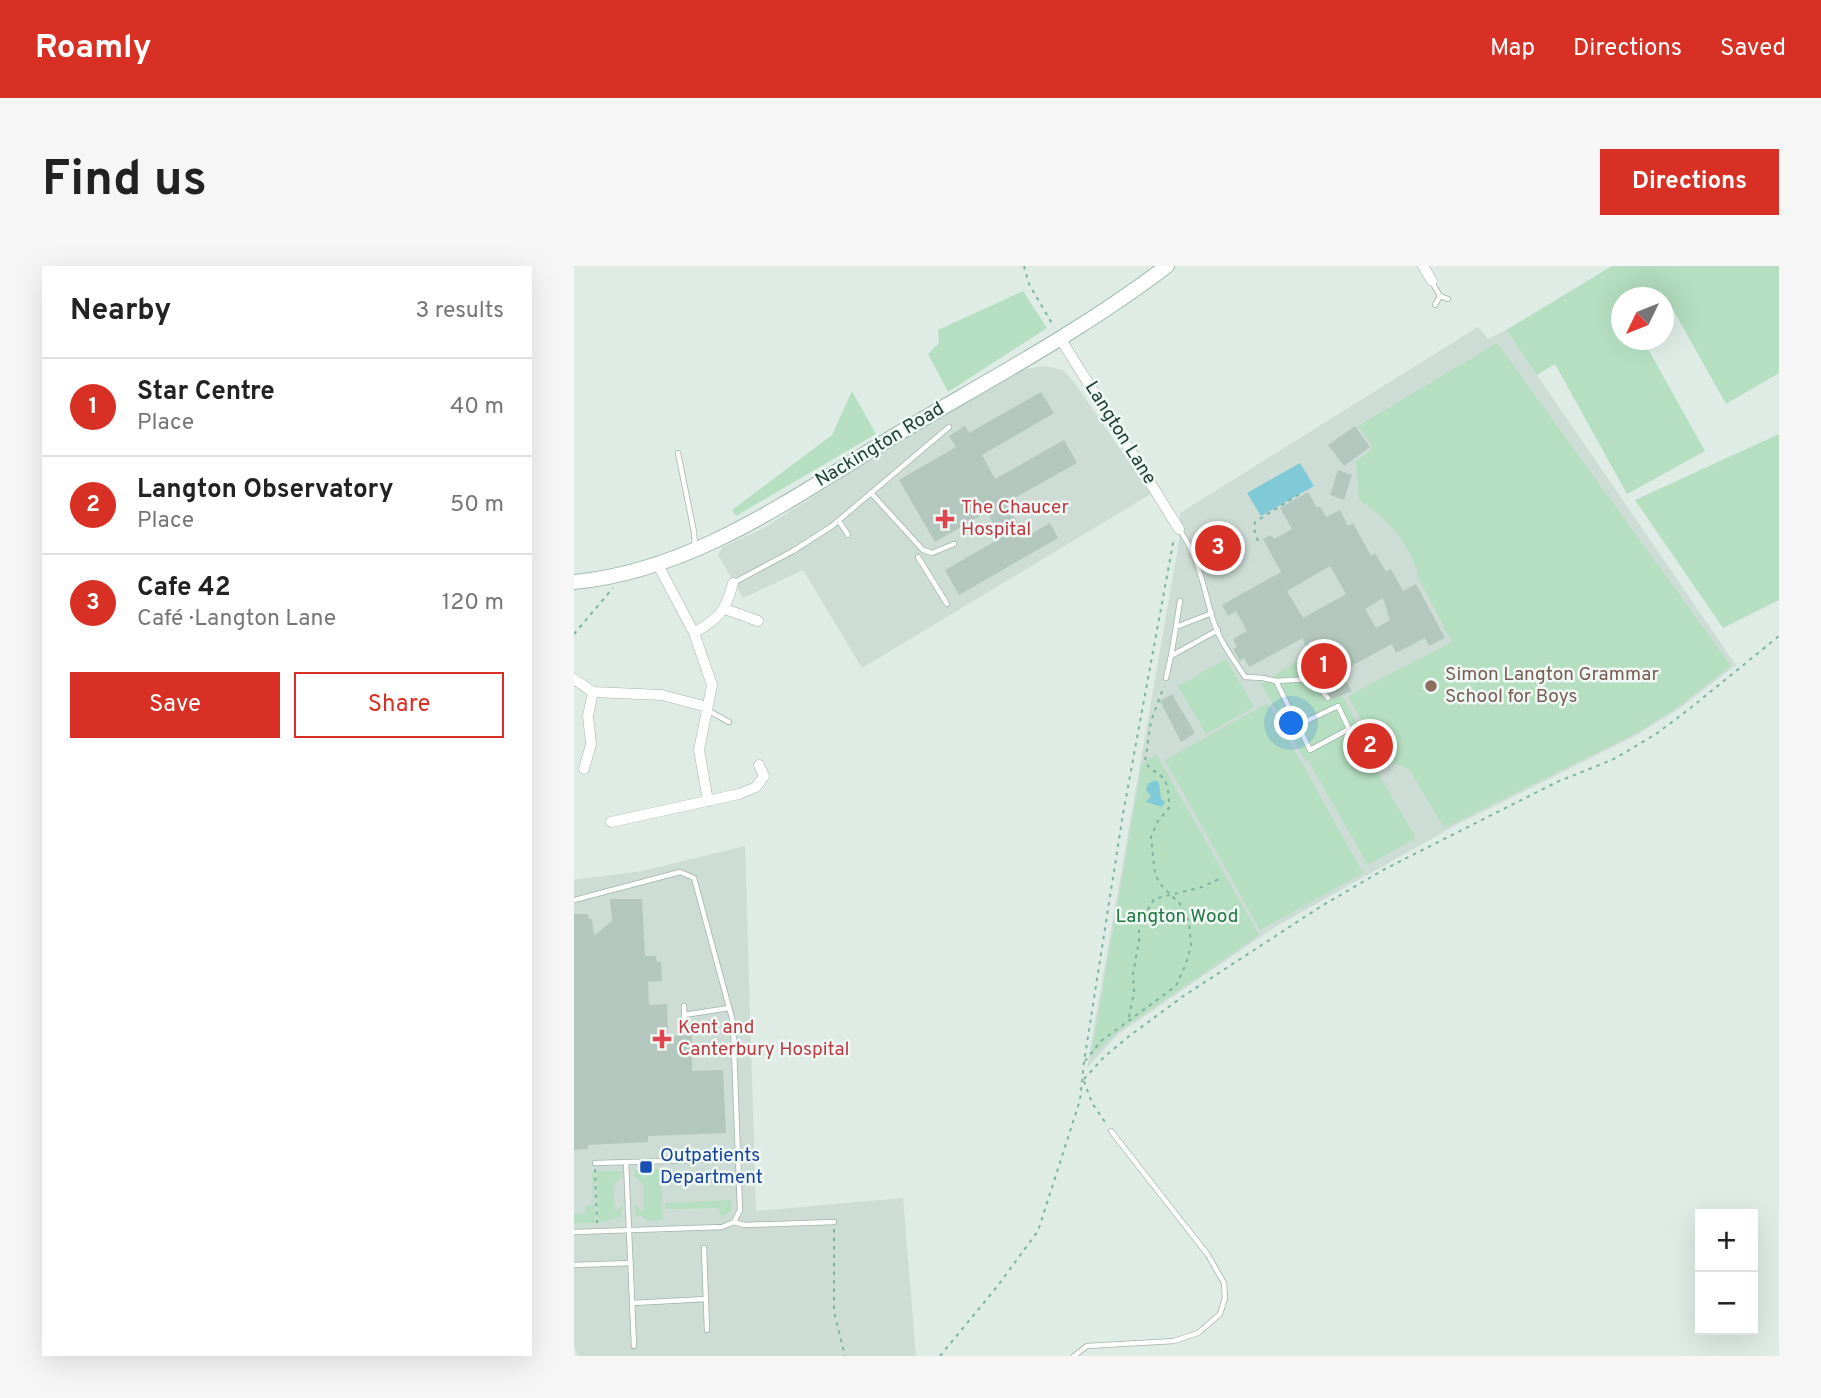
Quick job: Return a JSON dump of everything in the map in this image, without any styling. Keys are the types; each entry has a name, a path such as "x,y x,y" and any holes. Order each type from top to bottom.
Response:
{"main road":[{"name":"Nackington Road","path":"574,582 603,579 658,565 733,532 1060,338 1134,291 1167,266"}],"street":[{"path":"1423,266 1432,282"},
{"name":"Langton Lane","path":"1060,338 1179,529"},
{"path":"658,565 694,633 712,685 699,750 708,801"},
{"path":"694,633 715,620 725,609 733,583"},
{"path":"725,609 758,621"},
{"path":"574,678 593,692 662,695 706,708"},
{"path":"584,769 591,744 588,716 593,692"},
{"path":"611,822 739,794 756,787 764,776 759,765"}],"lane":[{"path":"1432,282 1440,296 1448,299"},
{"path":"1435,305 1440,296"},
{"path":"733,583 793,551 839,521 949,427"},
{"path":"678,453 694,532 695,550"},
{"path":"871,493 923,551 932,553 954,544"},
{"path":"839,521 848,535"},
{"path":"1179,529 1191,547 1218,630 1245,677 1276,681 1311,679 1328,698"},
{"path":"923,551 916,559 947,604"},
{"path":"1167,678 1180,601"},
{"path":"1176,627 1212,613"},
{"path":"1171,656 1218,630"},
{"path":"1276,681 1310,750 1349,729 1338,706 1298,725"},
{"path":"706,708 729,722"},
{"path":"574,900 680,872 690,874 694,878 733,1022 740,1159 740,1210 734,1222 722,1227 574,1232"},
{"path":"684,1006 685,1027"},
{"path":"684,1015 729,1008"},
{"path":"1074,1356 1087,1346 1174,1341 1198,1333 1220,1314 1225,1298 1224,1283 1208,1255 1111,1131"},
{"path":"595,1163 740,1159"},
{"path":"626,1162 634,1346"},
{"path":"734,1222 744,1225 834,1222"},
{"path":"704,1248 707,1330"},
{"path":"574,1265 631,1263"},
{"path":"633,1303 706,1299"}],"path":[{"path":"1024,266 1029,284 1060,338"},
{"path":"1258,541 1255,522 1301,493"},
{"path":"940,1356 996,1288 1038,1231 1080,1100 1124,814 1172,542 1179,529"},
{"path":"574,634 618,582 620,575"},
{"path":"1083,1080 1104,1057 1182,997 1320,907 1383,870 1557,782 1625,752 1688,710 1779,636"},
{"path":"1154,641 1172,643"},
{"path":"1084,1062 1101,1041 1176,986 1191,946 1189,922 1180,904 1155,874 1151,836 1158,821 1169,808 1169,795 1163,778 1145,762 1151,721 1167,678"},
{"path":"1129,1018 1134,992 1133,974 1139,925 1154,899 1202,887 1221,878"},
{"path":"1083,1080 1092,1103 1111,1131"},
{"path":"595,1163 597,1231"},
{"path":"834,1222 834,1312 845,1356"}],"shaded area":[{"name":"Simon Langton Grammar School for Boys","path":"1478,327 1488,339 1506,330 1736,665 1680,708 1635,736 1456,825 1275,927 1118,1034 1087,1068 1179,542 1180,513"},
{"name":"The Chaucer Hospital","path":"1044,366 1063,370 1074,382 1151,494 862,668 803,570 743,598 718,555 723,547 762,529 838,481 861,463 1020,370"},
{"name":"Kent and Canterbury Hospital","path":"745,846 756,1211 903,1198 916,1356 578,1356 574,1346 574,880 642,871"}],"green space":[{"path":"1612,266 1779,266 1779,373 1726,404 1674,311 1674,287 1611,287 1611,350 1649,350 1705,451 1627,494 1555,364 1537,375 1506,330"},
{"path":"1023,291 1047,328 948,392 928,354 939,343 938,330"},
{"path":"1497,343 1731,666 1672,711 1631,736 1444,828 1409,769 1384,760 1348,696 1452,642 1404,544 1379,515 1359,500 1356,461 1370,451 1372,445 1358,426"},
{"path":"852,391 876,434 736,516 732,510 832,435"},
{"path":"1779,434 1779,600 1723,628 1635,500"},
{"path":"1311,652 1337,686 1361,731 1356,735 1416,838 1368,865 1309,762 1331,749 1306,762 1261,684"},
{"path":"1226,659 1254,707 1206,734 1178,686"},
{"path":"1268,703 1363,873 1260,930 1165,760"},
{"name":"Langton Wood","path":"1156,754 1259,935 1116,1033 1091,1056 1142,764"},
{"path":"661,1169 663,1220 648,1221 641,1216 635,1217 635,1204 643,1212 643,1184 634,1175 634,1170"},
{"path":"596,1171 622,1171 622,1176 613,1185 615,1212 623,1205 621,1217 598,1223"},
{"path":"592,1172 595,1223 574,1223 574,1214 585,1214 585,1206 593,1205"},
{"path":"732,1200 731,1211 721,1217 719,1208 666,1209 665,1203"}],"water":[{"path":"1300,463 1314,486 1261,516 1247,493"},
{"path":"1155,780 1159,783 1161,799 1165,802 1162,807 1146,802 1151,796 1146,790 1148,784"}],"building":[{"path":"1041,392 1054,413 982,455 995,479 1064,440 1077,463 1006,503 1026,537 1050,523 1058,538 959,595 945,570 1001,538 987,512 935,542 899,480 956,447 949,436 965,426 969,433"},
{"path":"1355,426 1370,447 1344,466 1328,445"},
{"path":"1338,470 1352,475 1344,500 1330,495"},
{"path":"1308,492 1326,517 1340,510 1348,526 1353,523 1371,556 1375,553 1386,572 1391,569 1403,591 1416,584 1445,638 1429,646 1425,638 1396,653 1392,644 1341,672 1352,691 1333,699 1313,675 1303,638 1249,667 1244,658 1240,661 1233,649 1237,647 1233,639 1247,631 1236,611 1228,616 1222,605 1281,572 1263,539 1271,535 1274,539 1292,529 1280,508","holes":["1330,566 1346,594 1303,618 1287,591","1383,598 1390,620 1376,628 1365,609"]},
{"path":"1224,529 1237,552 1212,566 1199,544"},
{"path":"1172,694 1195,733 1181,742 1160,701"},
{"path":"610,899 642,899 645,956 656,956 657,962 661,962 662,981 648,982 649,1005 667,1004 668,1036 692,1035 692,1071 723,1070 726,1133 648,1136 648,1142 588,1145 588,1149 574,1150 574,914 588,914 589,919 592,919 594,936 612,921"}],"place":[{"name":"The Chaucer Hospital","path":"945,519"},
{"name":"Cafe 42","path":"1218,548"},
{"name":"Star Centre","path":"1324,666"},
{"name":"Simon Langton Grammar School for Boys","path":"1431,686"},
{"name":"Langton Observatory","path":"1370,746"},
{"name":"Kent and Canterbury Hospital","path":"662,1039"},
{"name":"Outpatients Department","path":"646,1167"}]}
